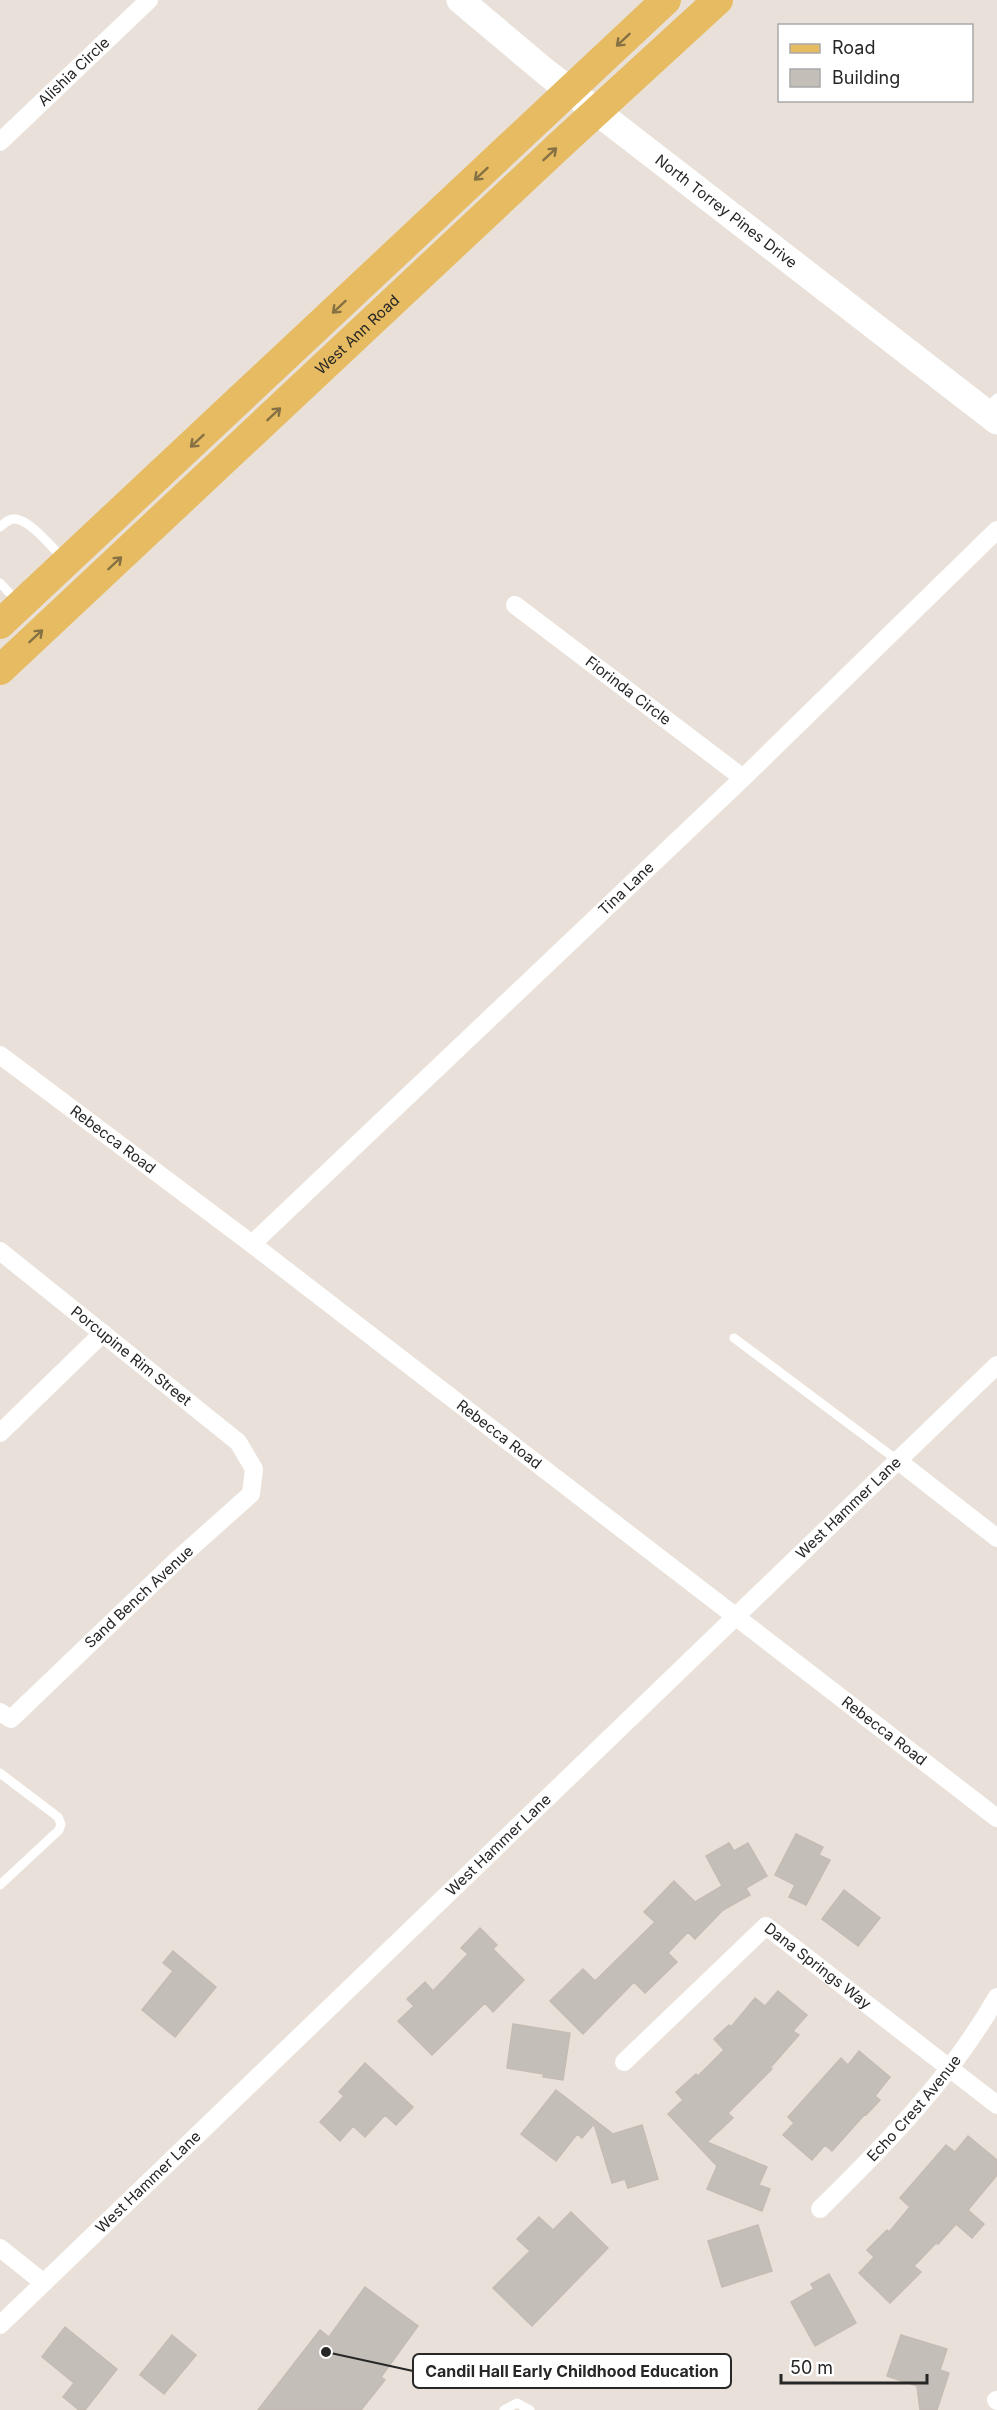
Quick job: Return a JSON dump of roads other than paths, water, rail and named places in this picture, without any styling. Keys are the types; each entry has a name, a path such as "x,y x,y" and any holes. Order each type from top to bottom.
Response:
{"main road":[{"path":"10,614 666,0"},
{"name":"West Ann Road","path":"0,670 718,0"},
{"path":"145,489 171,512"}],"street":[{"name":"Alishia Circle","path":"0,142 149,0"},
{"name":"North Torrey Pines Drive","path":"460,0 597,111 993,410"},
{"name":"Tina Lane","path":"252,1245 743,778 997,530"},
{"name":"Fiorinda Circle","path":"515,605 743,778"},
{"name":"Rebecca Road","path":"0,1055 252,1245 997,1818"},
{"name":"Porcupine Rim Street","path":"0,1251 238,1442 254,1469"},
{"path":"0,1433 103,1333"},
{"name":"West Hammer Lane","path":"0,2325 997,1365"},
{"path":"897,1460 997,1538"},
{"name":"Sand Bench Avenue","path":"6,1715 251,1494 254,1469"},
{"name":"Dana Springs Way","path":"624,2061 766,1926 997,2105"},
{"name":"Echo Crest Avenue","path":"820,2209 888,2142 949,2068 997,1997"},
{"path":"0,2248 44,2283"}],"lane":[{"path":"0,527 8,520 17,519 31,526 67,562"},
{"path":"0,583 10,614"},
{"path":"734,1338 897,1460"},
{"path":"0,1773 58,1817 61,1824 59,1830 0,1885"},
{"path":"504,2410 517,2403 530,2410"}],"place":[{"name":"Candil Hall Early Childhood Education","path":"326,2352"}]}
